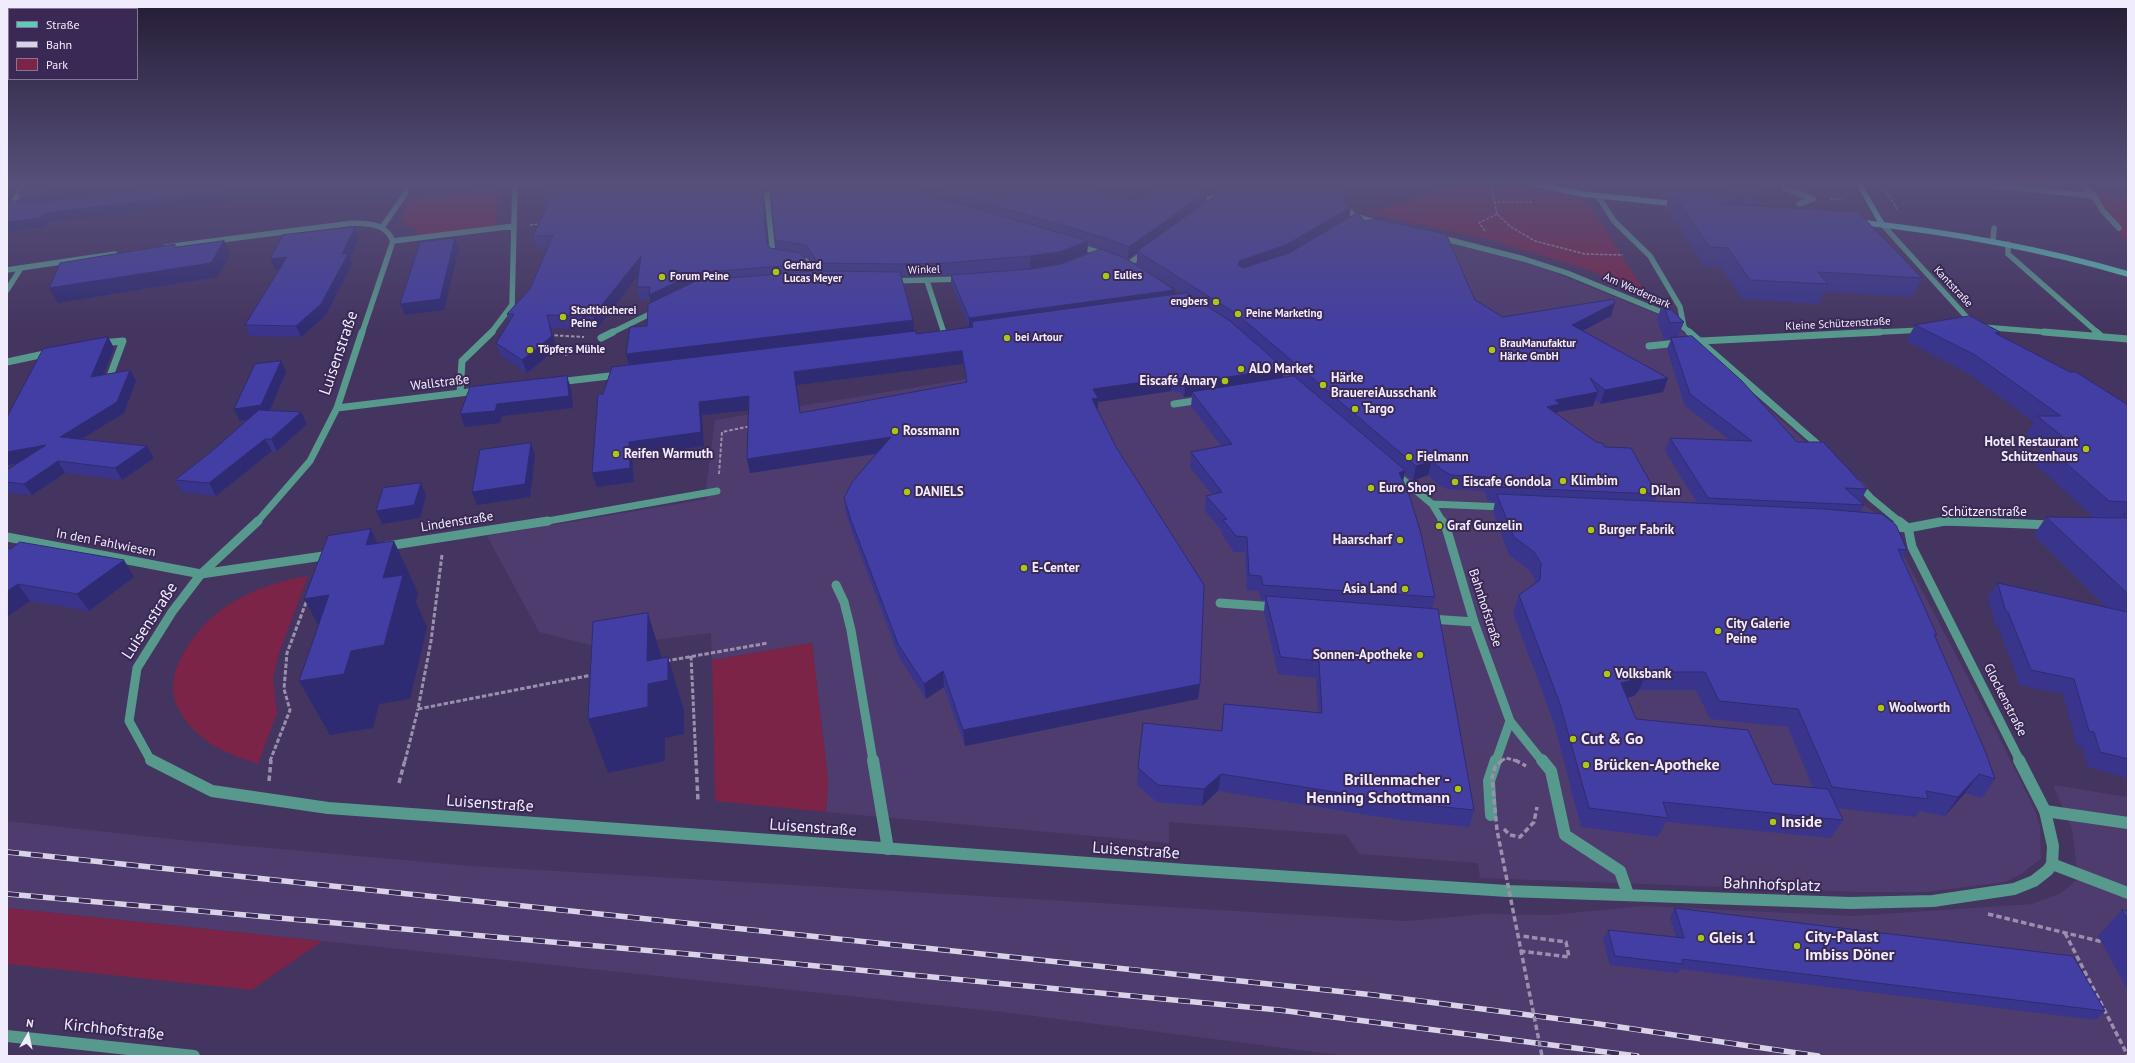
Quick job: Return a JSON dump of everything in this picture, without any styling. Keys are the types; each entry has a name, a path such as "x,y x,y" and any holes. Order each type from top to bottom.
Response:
{"street":[{"path":"157,249 273,234"},
{"path":"391,234 393,241 453,234"},
{"path":"460,393 462,361 489,336 512,305 514,234"},
{"path":"770,234 773,256 780,257"},
{"path":"1627,234 1650,256 1680,307 1684,327"},
{"name":"Kantstraße","path":"1891,234 1976,327"},
{"path":"1944,234 2008,244 2062,256 2128,274"},
{"path":"1993,241 1994,234"},
{"name":"Am Werderpark","path":"1432,236 1484,249 1567,273 1664,313 1701,341 1829,455"},
{"name":"Luisenstraße","path":"393,241 337,408 310,461 254,524 201,574 172,612 137,668 129,721 150,759 212,791 328,808 888,849 1506,891"},
{"path":"1072,244 1108,256"},
{"path":"2008,244 2008,254 2102,337"},
{"path":"1129,264 1148,250"},
{"path":"1087,258 1101,253"},
{"path":"7,270 118,254"},
{"path":"793,259 806,261 817,280"},
{"path":"1122,261 1135,268"},
{"path":"7,290 21,268"},
{"name":"Winkel","path":"884,281 927,281 967,278"},
{"path":"809,280 825,280"},
{"path":"927,281 944,334"},
{"path":"601,338 663,307"},
{"path":"1968,327 2128,339"},
{"name":"Kleine Schützenstraße","path":"1649,346 1701,341 1929,329"},
{"path":"936,335 951,333"},
{"path":"94,344 123,341 110,376"},
{"path":"7,362 57,352"},
{"path":"550,383 629,374"},
{"name":"Wallstraße","path":"337,408 483,390"},
{"path":"1174,404 1212,398"},
{"name":"Bahnhofstraße","path":"1392,470 1432,504 1446,527 1474,622 1510,721 1551,771 1565,835 1620,871 1628,894"},
{"path":"1850,476 1872,498 1908,528"},
{"name":"Lindenstraße","path":"377,547 523,525 717,490"},
{"path":"1432,504 1511,507"},
{"name":"Schützenstraße","path":"1880,525 1908,528 1945,521 2064,525"},
{"name":"Glockenstraße","path":"1908,528 1912,547 2045,811 2054,846 2052,864"},
{"name":"In den Fahlwiesen","path":"7,537 201,574"},
{"path":"201,574 340,553"},
{"path":"836,585 844,602 852,630 888,849"},
{"path":"1220,603 1283,608"},
{"path":"1418,618 1474,622"},
{"path":"1491,815 1488,781 1510,721"},
{"path":"2045,811 2128,823"},
{"path":"2052,864 2128,894"},
{"name":"Bahnhofsplatz","path":"1506,891 1628,894 1850,903 1933,901 2014,889 2034,881 2045,873 2052,864"},
{"name":"Kirchhofstraße","path":"7,1036 194,1056"}],"path":[{"path":"1484,249 1490,240 1486,234"},
{"path":"1522,234 1535,241 1586,254 1650,256"},
{"path":"545,335 601,338"},
{"path":"565,355 590,345"},
{"path":"717,490 722,432 753,426"},
{"path":"399,783 418,708 431,641 444,537"},
{"path":"270,799 269,764 290,710 284,689 287,653 309,596"},
{"path":"662,662 768,642"},
{"path":"692,656 698,801"},
{"path":"418,708 596,675"},
{"path":"1527,768 1511,757 1506,757 1500,760 1493,775 1500,859 1511,902 1542,1056"},
{"path":"1491,815 1510,835 1520,837 1534,822 1537,804"},
{"path":"1979,912 2107,943"},
{"path":"2064,933 2128,1056"},
{"path":"1520,951 1569,957 1566,942 1522,936"},
{"path":"2123,1046 2128,1047"}],"shaded area":[{"path":"901,234 1410,234 1536,265 1659,315 1677,327 1817,452 1860,502 1885,520 1998,735 2034,808 2040,827 2041,859 2021,874 2005,882 1927,892 1862,892 1480,878 1478,863 1360,854 1346,835 1169,822 1169,843 826,812 828,780 812,643 712,660 711,633 598,647 539,632 487,536 707,499 706,488 715,420 1156,348 1202,305 1127,260 1059,266 1029,271"},
{"path":"2053,785 2128,797 2128,1056 1347,1056 1002,1012 7,908 7,821 180,840 471,866 1406,921 1485,914 1550,915 1644,906 1853,916 2032,904 2061,893 2078,879 2072,829"}],"green space":[{"path":"416,234 437,234 415,236"},
{"path":"1462,234 1608,234 1649,298 1593,271 1491,240"},
{"path":"2119,234 2128,234 2128,243"},
{"path":"308,576 278,656 273,679 277,713 258,764 211,744 197,733 184,719 179,711 173,694 175,674 178,664 197,633 213,616 221,610 241,597 262,588"},
{"path":"812,643 828,780 826,812 715,801 712,660"},
{"path":"7,908 322,941 252,990 7,964"}],"building":[{"path":"352,234 342,254 348,254 321,304 296,326 245,325 287,257 270,259 283,235"},
{"path":"534,234 766,234 767,244 770,248 801,253 808,264 695,273 649,295 650,287 637,287 641,256 593,316 547,315 552,336 522,360 496,343 514,314 507,314 530,289 553,235 533,236"},
{"path":"774,234 1062,234 1088,241 1059,252 1030,256 946,263 898,264 818,263 806,245 775,240"},
{"path":"1090,234 1148,234 1129,247"},
{"path":"1162,234 1305,234 1286,245 1239,261 1238,265 1243,268 1289,253 1322,234 1444,234 1446,234 1475,300 1503,317 1614,299 1615,303 1572,325 1668,378 1605,390 1590,378 1598,392 1555,400 1560,404 1547,407 1596,442 1602,443 1605,447 1631,448 1657,494 1492,487 1488,477 1451,475 1442,470 1432,461 1416,466 1238,315 1137,251"},
{"path":"1701,234 1879,234 1922,278 1818,272 1828,284 1750,280 1728,248 1710,247"},
{"path":"455,238 440,299 400,304 420,242"},
{"path":"224,241 211,263 49,288 60,263 175,244 175,247"},
{"path":"1101,249 1127,259 1175,290 969,318 951,275 1031,269 1061,264"},
{"path":"815,271 900,272 913,320 626,354 630,327 647,326 648,304 696,281"},
{"path":"1186,293 1230,321 1284,368 1185,384 1181,378 1172,378 1093,389 1098,398 1092,399 1116,447 1204,585 1200,684 963,730 943,671 924,684 898,644 844,498 852,482 891,437 747,459 749,396 699,402 701,432 629,442 630,468 592,473 598,394 603,394 612,367 916,331 916,334 973,327 972,322","holes":["962,351 967,382 800,413 794,372"]},
{"path":"1663,302 1684,322 1670,323"},
{"path":"1970,316 2000,332 1995,333 2070,372 2076,372 2128,405 2128,502 2109,501 2045,445 2073,445 2037,416 2061,416 1975,355 1915,325"},
{"path":"1692,336 1742,381 1797,442 1823,442 1867,489 1845,488 1864,505 1708,498 1670,438 1752,441 1690,394 1671,338"},
{"path":"108,337 91,377 130,370 117,402 60,437 147,446 115,468 58,461 24,484 7,482 7,470 46,445 7,452 7,417 43,349"},
{"path":"281,361 261,405 234,409 255,364"},
{"path":"567,376 569,396 497,404 495,411 460,414 470,387"},
{"path":"1294,376 1405,470 1399,473 1408,491 1420,530 1435,597 1263,585 1261,576 1249,575 1247,537 1236,536 1223,520 1227,519 1206,496 1222,492 1191,452 1232,444 1192,392"},
{"path":"259,410 301,412 271,439 265,439 209,483 175,480 211,452"},
{"path":"531,443 525,484 472,492 480,450"},
{"path":"421,483 414,505 376,511 383,488"},
{"path":"1497,494 1825,509 1882,514 1896,525 1907,550 1898,549 1937,635 1934,634 1986,753 1995,779 1979,774 1958,797 1926,791 1928,799 1832,787 1798,709 1719,701 1705,672 1647,672 1642,678 1621,683 1636,719 1748,730 1773,784 1828,789 1843,820 1663,802 1668,818 1589,808 1560,704 1519,595 1540,580 1541,563 1534,552 1514,537"},
{"path":"2046,517 2128,518 2128,594"},
{"path":"371,529 366,545 394,541 383,578 403,575 384,645 351,651 344,674 299,681 329,595 304,599 328,536"},
{"path":"20,542 124,560 77,594 18,584 7,591 7,548 10,549"},
{"path":"1998,583 2127,612 2128,759 2100,752 2094,732 2089,731 2074,679 2031,670 2008,612 2006,611"},
{"path":"1266,596 1438,609 1474,810 1405,803 1221,774 1204,789 1158,785 1138,768 1143,723 1222,731 1224,704 1322,713 1319,661 1281,657"},
{"path":"648,613 647,661 668,657 668,680 648,684 648,707 588,719 593,622"},
{"path":"1675,908 2073,956 2105,1011 1682,959 1683,964 1615,956 1608,930 1684,938"},
{"path":"2122,910 2128,911 2128,920"}],"railway":[{"path":"7,852 1374,995 1599,1024 1818,1056"},
{"path":"7,894 722,957 1279,1010 1637,1056"}],"place":[{"name":"Gerhard Lucas Meyer","path":"776,272"},
{"name":"Eulies","path":"1106,276"},
{"name":"Forum Peine","path":"662,277"},
{"name":"engbers","path":"1216,302"},
{"name":"Peine Marketing","path":"1238,314"},
{"name":"Stadtbücherei Peine","path":"563,317"},
{"name":"bei Artour","path":"1007,338"},
{"name":"Töpfers Mühle","path":"530,350"},
{"name":"BrauManufaktur Härke GmbH","path":"1492,350"},
{"name":"ALO Market","path":"1241,369"},
{"name":"Eiscafé Amary","path":"1225,381"},
{"name":"Härke BrauereiAusschank","path":"1323,385"},
{"name":"Targo","path":"1355,409"},
{"name":"Rossmann","path":"895,431"},
{"name":"Hotel Restaurant Schützenhaus","path":"2086,449"},
{"name":"Reifen Warmuth","path":"616,454"},
{"name":"Fielmann","path":"1409,457"},
{"name":"Klimbim","path":"1563,481"},
{"name":"Eiscafe Gondola","path":"1455,482"},
{"name":"Euro Shop","path":"1371,488"},
{"name":"Dilan","path":"1643,491"},
{"name":"DANIELS","path":"907,492"},
{"name":"Graf Gunzelin","path":"1439,526"},
{"name":"Burger Fabrik","path":"1591,530"},
{"name":"Haarscharf","path":"1400,540"},
{"name":"E-Center","path":"1024,568"},
{"name":"Asia Land","path":"1405,589"},
{"name":"City Galerie Peine","path":"1718,631"},
{"name":"Sonnen-Apotheke","path":"1420,655"},
{"name":"Volksbank","path":"1607,674"},
{"name":"Woolworth","path":"1881,708"},
{"name":"Cut & Go","path":"1573,739"},
{"name":"Brücken-Apotheke","path":"1586,765"},
{"name":"Brillenmacher - Henning Schottmann","path":"1458,789"},
{"name":"Inside","path":"1773,822"},
{"name":"Gleis 1","path":"1701,938"},
{"name":"City-Palast Imbiss Döner","path":"1797,946"}]}
